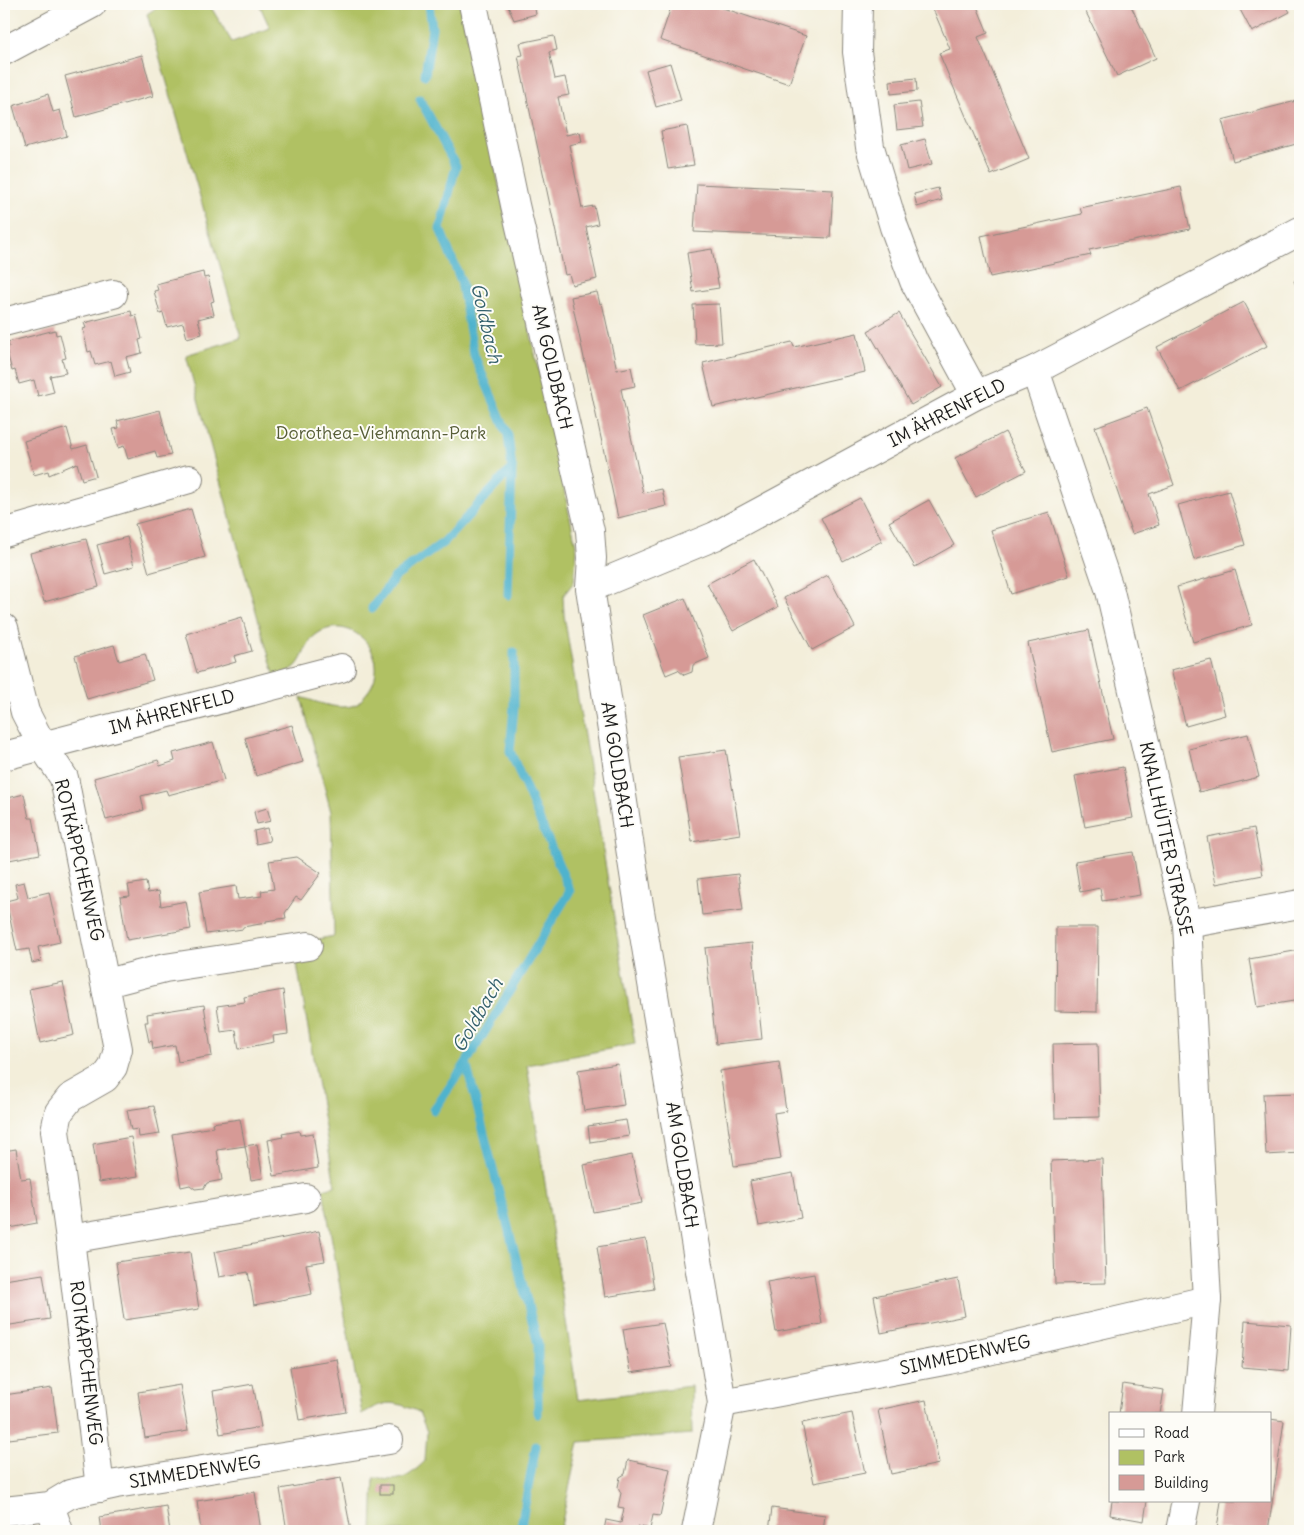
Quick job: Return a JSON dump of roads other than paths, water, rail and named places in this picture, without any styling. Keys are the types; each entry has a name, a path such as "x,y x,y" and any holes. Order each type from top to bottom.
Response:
{"street":[{"path":"4,51 74,11 92,4"},
{"name":"AM GOLDBACH","path":"473,4 515,205 590,531 592,558 590,588 637,893 722,1403 696,1531"},
{"path":"858,4 857,52 870,148 894,227 914,281 976,395"},
{"name":"IM ÄHRENFELD","path":"590,588 715,536 976,395 1035,370 1300,231"},
{"path":"4,322 114,294"},
{"name":"KNALLHÜTTER STRASSE","path":"1035,370 1110,591 1187,924 1207,1300 1197,1412"},
{"path":"4,532 190,479"},
{"name":"ROTKÄPPCHENWEG","path":"4,628 25,712 42,745 64,778 107,983 118,1049 113,1067 105,1078 70,1098 59,1112 54,1131 70,1239 100,1488"},
{"name":"IM ÄHRENFELD","path":"4,756 341,668"},
{"path":"1187,924 1300,904"},
{"path":"107,983 165,968 308,946"},
{"path":"70,1239 306,1198"},
{"name":"SIMMEDENWEG","path":"722,1403 949,1360 1207,1300"},
{"name":"SIMMEDENWEG","path":"4,1510 54,1519 70,1494 389,1440"},
{"path":"1180,1531 1186,1502"}],"waterway":[{"name":"Goldbach","path":"425,75 432,28 429,4"},
{"name":"Goldbach","path":"420,99 456,166 440,229 461,281 474,355 508,435 512,468 508,595"},
{"path":"372,608 395,577 444,542 512,468"},
{"name":"Goldbach","path":"514,652 514,707 510,751 570,891 466,1063 538,1344 538,1414"},
{"path":"434,1110 466,1063"},
{"name":"Goldbach","path":"520,1531 536,1446"}],"park label":[{"name":"Dorothea-Viehmann-Park","path":"381,433"}]}
